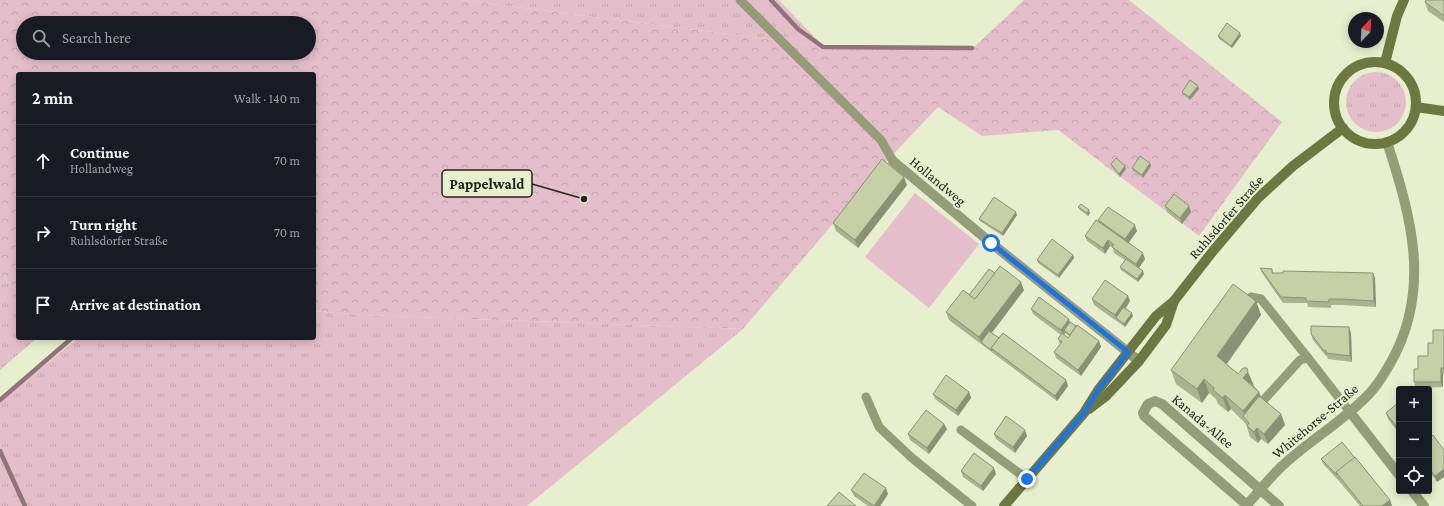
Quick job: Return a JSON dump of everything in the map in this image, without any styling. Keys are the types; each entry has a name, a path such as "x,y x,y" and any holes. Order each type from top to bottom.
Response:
{"main road":[{"path":"1385,63 1397,16 1404,0"},
{"path":"1367,63 1385,63 1396,68 1405,75 1412,84 1416,107 1411,122 1401,134 1387,142 1375,144 1363,142 1352,136 1343,128 1338,120 1335,107 1336,93 1339,84 1350,70 1367,63"},
{"path":"1416,107 1444,111"},
{"name":"Ruhlsdorfer Straße","path":"1004,506 1084,413 1099,389 1156,316 1174,301 1213,251 1258,198 1293,166 1343,128"},
{"name":"Ruhlsdorfer Straße","path":"1084,413 1106,396 1139,361 1166,325 1174,301"}],"street":[{"name":"Whitehorse-Straße","path":"1247,506 1278,470 1350,412 1368,395 1382,376 1396,352 1405,332 1415,286 1413,240 1408,213 1387,142"},
{"name":"Hollandweg","path":"893,161 991,243 1139,361"},
{"name":"Kanada-Allee","path":"1247,506 1148,420 1143,413 1148,404 1152,401 1162,404 1279,506"},
{"path":"1350,412 1396,471"},
{"path":"1414,494 1424,506"}],"lane":[{"name":"Hollandweg","path":"740,0 881,140 893,161"},
{"path":"1245,302 1251,297 1261,300 1350,412"},
{"path":"1261,403 1300,360 1308,358"},
{"path":"866,397 879,428 912,458 972,506"},
{"path":"961,430 1027,479"}],"green space":[{"path":"0,0 461,0 823,46 973,48 1024,0 1129,0 1282,122 1199,236 1058,130 982,136 938,107 885,163 743,329 363,315 316,311 316,72 16,72 16,289 0,274"},
{"path":"461,0 779,0 823,46"},
{"path":"1370,72 1382,72 1393,77 1401,85 1406,96 1404,114 1393,127 1382,132 1370,132 1359,127 1351,119 1346,108 1346,96 1351,85 1359,77"},
{"path":"915,193 979,244 929,308 865,257"},
{"path":"0,274 16,289 16,340 35,340 0,370"},
{"path":"316,311 363,315 743,329 527,506 0,506 0,401 76,340 316,340"}],"building":[{"path":"1426,0 1444,0 1444,16 1425,2"},
{"path":"1227,23 1240,33 1231,46 1218,36"},
{"path":"1190,80 1198,86 1189,97 1182,92"},
{"path":"1140,156 1150,163 1142,175 1132,168"},
{"path":"1116,158 1125,166 1119,174 1111,164"},
{"path":"882,159 904,177 855,240 833,223"},
{"path":"1174,194 1189,206 1180,218 1165,206"},
{"path":"994,197 1016,212 1002,233 979,219"},
{"path":"1081,204 1089,210 1087,213 1078,207"},
{"path":"1108,207 1135,225 1125,239 1098,220"},
{"path":"1096,220 1143,253 1136,264 1112,247 1114,245 1108,240 1103,248 1085,236"},
{"path":"1052,239 1073,255 1058,275 1037,260"},
{"path":"1126,259 1143,271 1137,279 1120,267"},
{"path":"1000,266 1021,282 979,337 946,312 963,290 975,299"},
{"path":"1260,268 1272,269 1272,273 1283,273 1283,271 1373,273 1374,301 1329,299 1329,302 1306,301 1306,298 1281,297"},
{"path":"989,269 995,273 975,299 969,295"},
{"path":"1105,280 1128,296 1115,315 1092,299"},
{"path":"1233,284 1256,301 1217,356 1238,374 1243,368 1247,368 1248,372 1243,378 1259,392 1243,411 1225,395 1223,398 1213,390 1214,388 1204,379 1197,389 1171,370"},
{"path":"1039,297 1069,319 1061,330 1031,309"},
{"path":"1123,307 1132,313 1124,324 1116,318"},
{"path":"1070,322 1076,326 1070,335 1064,330"},
{"path":"1077,325 1099,341 1078,370 1054,352 1062,342 1058,339 1062,333 1068,338"},
{"path":"1311,326 1349,327 1350,356 1326,353 1326,350 1324,351 1311,334"},
{"path":"1433,330 1444,330 1444,368 1441,368 1441,382 1414,382 1414,369 1418,369 1418,356 1428,356 1428,343 1433,343"},
{"path":"989,331 999,338 991,348 992,351 981,342"},
{"path":"1003,333 1066,380 1055,396 991,348"},
{"path":"946,375 969,392 956,410 933,394"},
{"path":"1259,396 1281,414 1264,434 1257,428 1254,432 1247,426 1249,423 1243,416"},
{"path":"1396,405 1396,426 1386,413"},
{"path":"926,410 944,424 927,448 908,434"},
{"path":"1006,416 1025,430 1013,447 994,434"},
{"path":"1433,435 1444,450 1444,469 1435,476 1432,472"},
{"path":"1342,442 1355,458 1336,472 1337,475 1321,459"},
{"path":"974,453 994,468 981,486 961,471"},
{"path":"1355,457 1390,500 1382,506 1363,506 1336,472"},
{"path":"864,473 886,488 874,506 851,490"},
{"path":"839,492 856,506 827,506"}],"waterway":[{"path":"771,0 798,29 823,47 972,48"},
{"path":"0,400 70,340"},
{"path":"0,451 25,506"}],"place":[{"name":"Pappelwald","path":"584,199"}],"route":[{"path":"991,243 1128,352 1099,389 1084,413 1027,479"}]}
